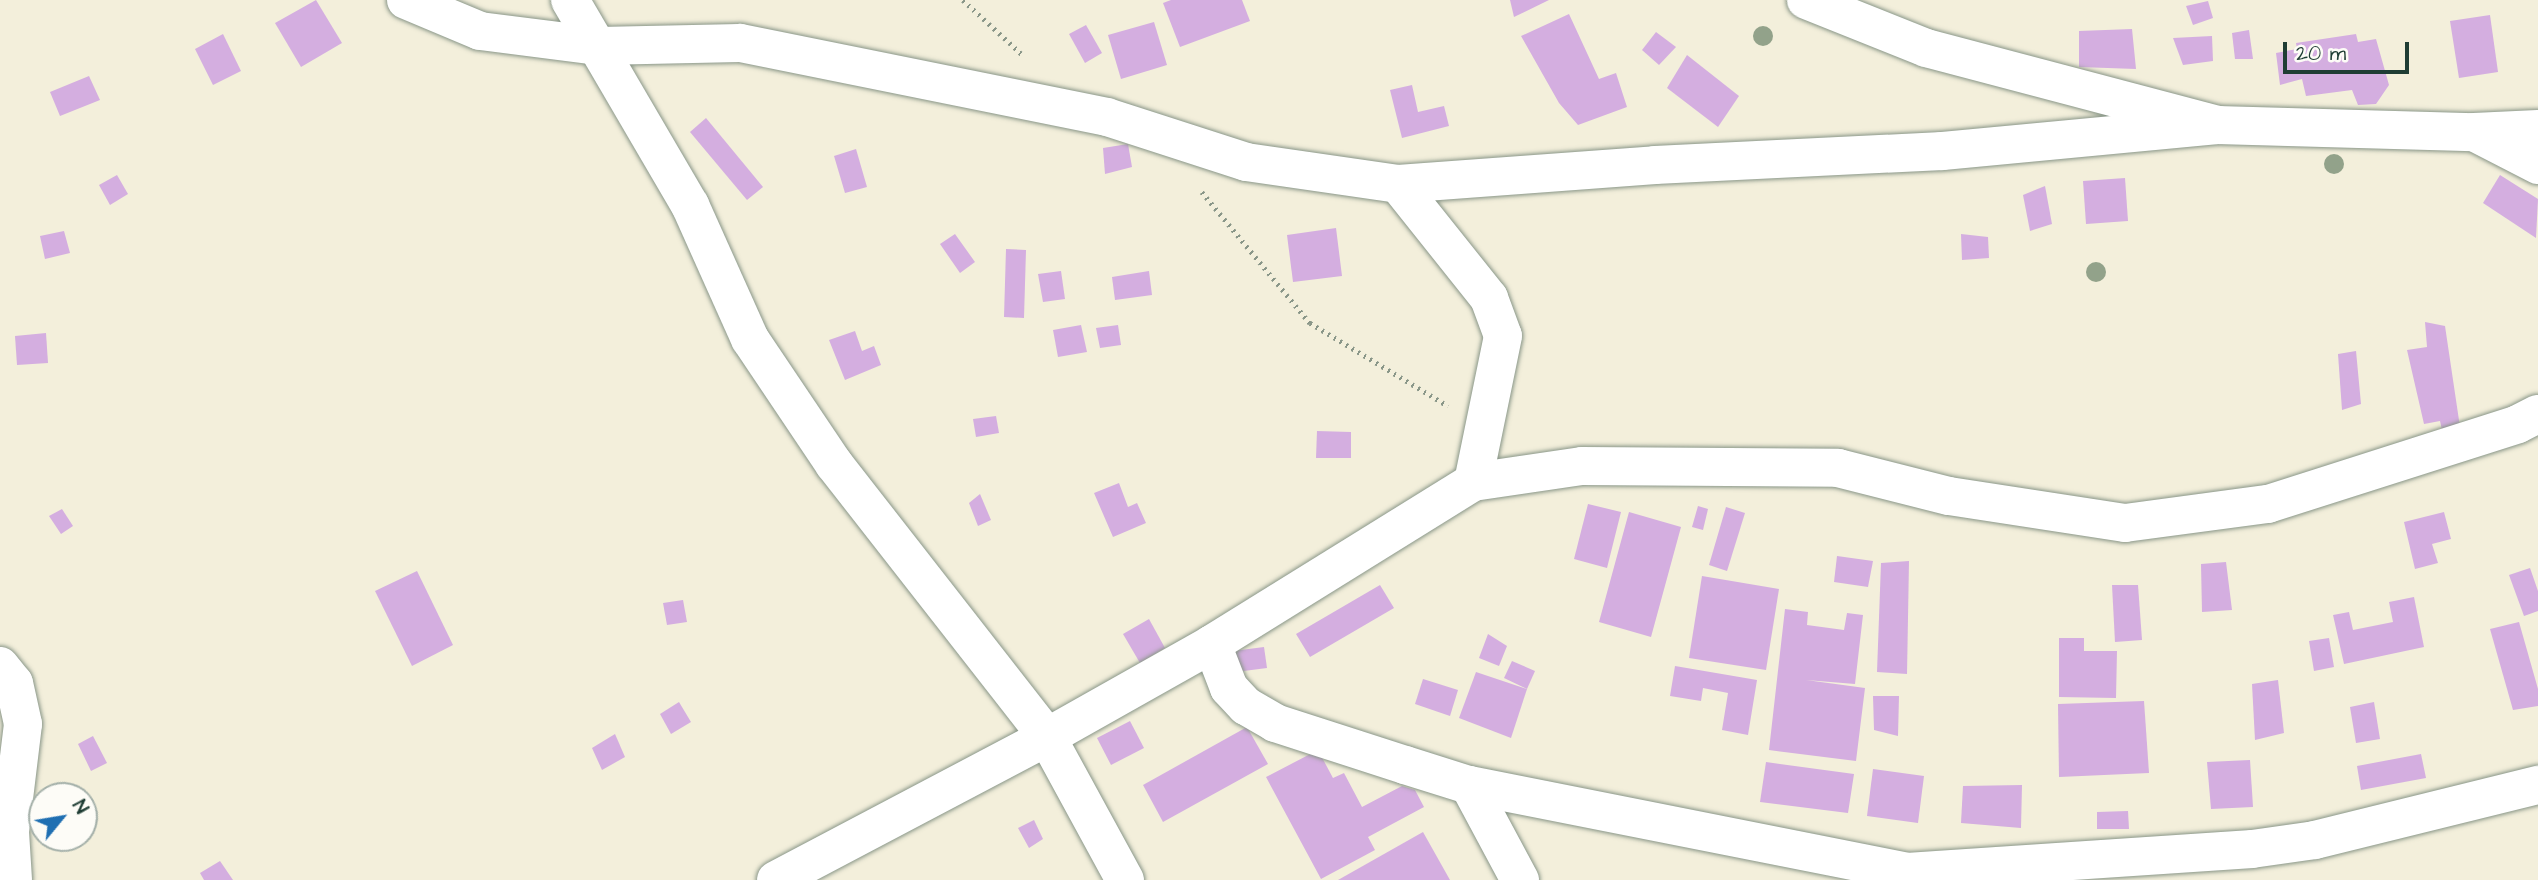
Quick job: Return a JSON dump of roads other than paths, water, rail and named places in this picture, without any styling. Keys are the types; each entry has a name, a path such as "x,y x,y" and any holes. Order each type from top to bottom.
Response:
{"street":[{"path":"406,0 480,31 599,46 740,43 1107,117 1246,162 1398,184 1655,164 1943,151 2217,125 2474,132 2538,129"},
{"path":"570,0 690,205 750,339 834,464 1047,737 1125,880"},
{"path":"1805,0 1926,48 2217,125"},
{"path":"2474,132 2538,166"},
{"path":"1398,184 1489,298 1503,336 1473,482"},
{"path":"785,878 1047,737 1212,644 1473,482 1582,466 1838,468 1949,496 2125,523 2268,504 2518,424 2538,414"},
{"path":"1212,644 1229,688 1247,706 1275,723 1469,785 1909,876 2260,865 2315,840 2538,785"},
{"path":"0,666 14,683 23,724 10,832 13,880"},
{"path":"1469,785 1520,880"}]}
